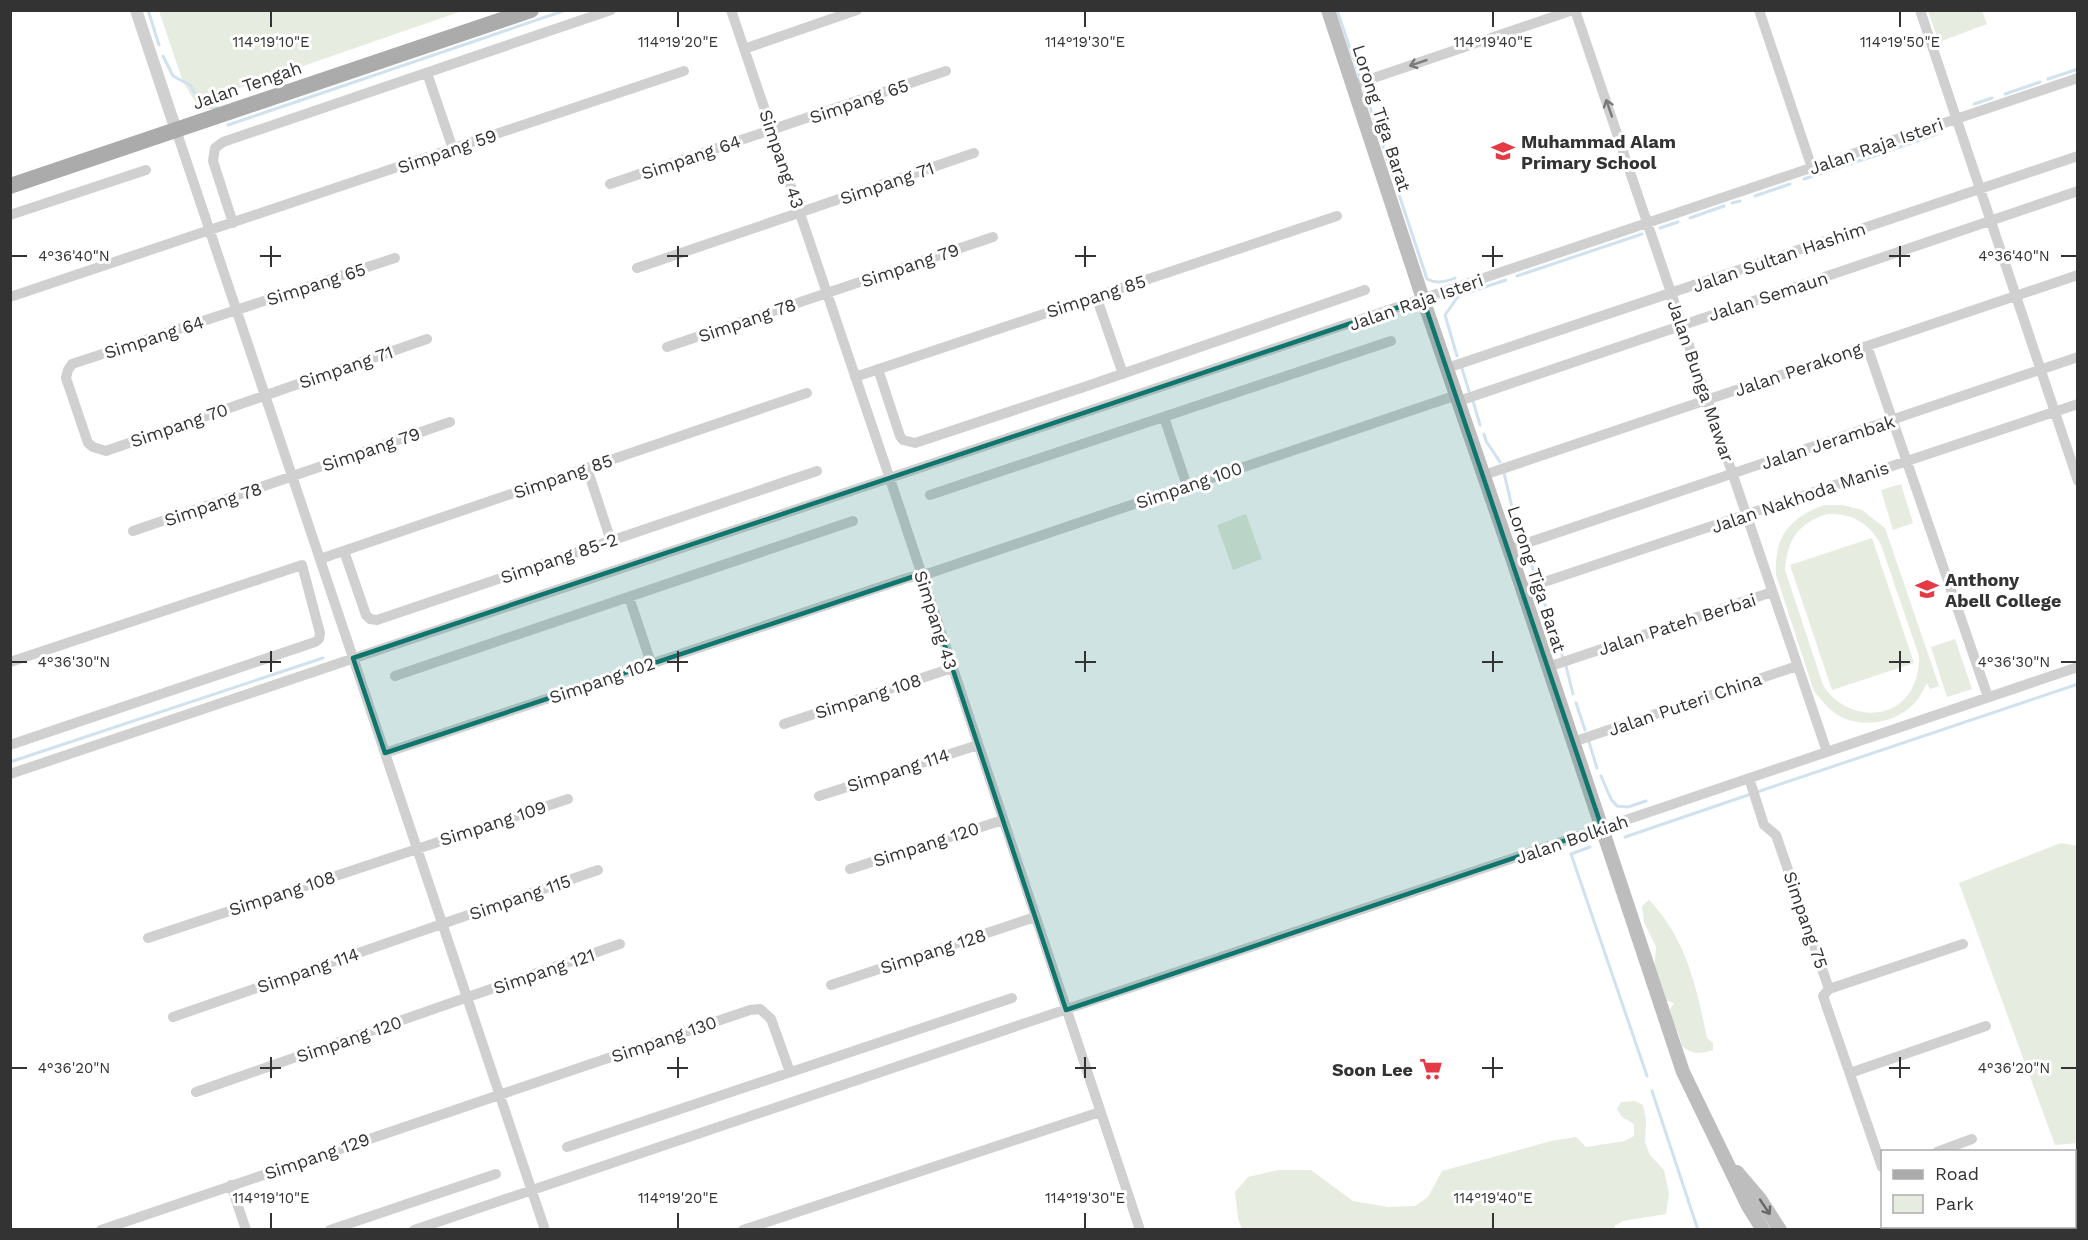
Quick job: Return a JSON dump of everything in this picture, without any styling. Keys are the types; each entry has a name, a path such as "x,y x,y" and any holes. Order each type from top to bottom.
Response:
{"main road":[{"name":"Jalan Tengah","path":"10,186 531,10"},
{"name":"Lorong Tiga Barat","path":"1328,10 1683,1072 1723,1154"},
{"path":"1723,1154 1748,1206 1763,1230"},
{"path":"1723,1154 1760,1199 1780,1230"}],"street":[{"path":"136,10 545,1230"},
{"path":"233,223 213,161 215,148 223,142 611,10"},
{"name":"Simpang 43","path":"731,10 1140,1230"},
{"path":"744,49 857,10"},
{"path":"1353,85 1574,10"},
{"name":"Jalan Bunga Mawar","path":"1574,10 1827,752"},
{"path":"1759,10 1812,168"},
{"path":"1920,10 2078,481"},
{"name":"Simpang 59","path":"10,297 684,71"},
{"name":"Simpang 65","path":"772,130 946,71"},
{"path":"427,73 453,149"},
{"name":"Jalan Raja Isteri","path":"10,774 2078,78"},
{"name":"Simpang 64","path":"610,184 772,130"},
{"name":"Simpang 71","path":"800,213 974,153"},
{"name":"Jalan Sultan Hashim","path":"1447,368 2078,156"},
{"path":"10,215 146,170"},
{"name":"Jalan Semaun","path":"1458,398 2078,191"},
{"path":"637,268 800,213"},
{"name":"Simpang 85","path":"855,377 1337,216"},
{"name":"Simpang 79","path":"827,293 993,237"},
{"name":"Simpang 65","path":"236,310 395,258"},
{"name":"Jalan Perakong","path":"1484,475 2078,274"},
{"path":"878,369 903,440 909,443 928,440 1365,290"},
{"name":"Simpang 78","path":"667,347 827,293"},
{"path":"1096,296 1123,374"},
{"name":"Simpang 64","path":"93,447 88,443 66,378 72,364 236,310"},
{"name":"Simpang 71","path":"265,396 427,339"},
{"path":"930,495 1391,340"},
{"path":"1867,346 1988,697"},
{"name":"Jalan Jerambak","path":"1509,549 2078,357"},
{"name":"Simpang 85","path":"320,559 807,393"},
{"name":"Simpang 70","path":"93,447 106,451 265,396"},
{"name":"Simpang 100","path":"921,574 1458,398"},
{"name":"Jalan Nakhoda Manis","path":"1522,589 2078,404"},
{"path":"1164,417 1187,486"},
{"name":"Simpang 79","path":"292,476 450,422"},
{"path":"587,468 611,541"},
{"name":"Simpang 85-2","path":"344,551 366,615 376,620 817,471"},
{"name":"Simpang 78","path":"133,531 292,476"},
{"path":"395,676 853,520"},
{"path":"10,662 302,565 320,633 317,641 10,745"},
{"name":"Simpang 102","path":"385,753 921,574"},
{"name":"Jalan Pateh Berbai","path":"1548,667 1772,592"},
{"path":"629,597 651,663"},
{"name":"Jalan Puteri China","path":"1573,742 1797,666"},
{"name":"Jalan Bolkiah","path":"414,1230 1602,828 1752,787 1827,752 2078,667"},
{"name":"Simpang 108","path":"784,724 952,668"},
{"name":"Simpang 114","path":"819,796 978,745"},
{"name":"Simpang 75","path":"1752,787 1764,825 1776,835 1829,989 1823,996 1881,1164"},
{"name":"Simpang 109","path":"417,848 568,798"},
{"name":"Simpang 120","path":"850,868 1003,820"},
{"name":"Simpang 108","path":"148,938 417,848"},
{"name":"Simpang 115","path":"442,924 598,870"},
{"name":"Simpang 128","path":"831,985 1035,917"},
{"name":"Simpang 114","path":"172,1017 442,924"},
{"name":"Simpang 121","path":"468,998 620,944"},
{"path":"1829,989 1963,944"},
{"name":"Simpang 120","path":"196,1092 468,998"},
{"path":"567,1147 1012,998"},
{"name":"Simpang 130","path":"500,1094 755,1009 765,1011 771,1019 790,1072"},
{"path":"1850,1073 1986,1026"},
{"name":"Simpang 129","path":"100,1230 500,1094"},
{"path":"744,1230 1100,1112"},
{"path":"1942,1150 1972,1139"},
{"path":"330,1230 496,1174"},
{"path":"231,1185 246,1230"}],"highlighted area":[{"path":"1423,299 1602,828 1066,1010 921,574 385,753 353,658"}],"green space":[{"path":"159,11 462,11 196,103 183,82"},
{"path":"1928,11 1982,11 1987,24 1939,42"},
{"path":"1901,484 1913,523 1893,530 1881,490"},
{"path":"1824,505 1843,505 1862,510 1885,528 1939,686 1930,689 1927,683 1911,707 1893,718 1872,723 1851,721 1833,712 1814,691 1776,575 1776,562 1781,540 1793,523","holes":["1827,514 1845,515 1858,520 1880,542 1919,656 1914,684 1906,697 1895,706 1883,711 1870,713 1843,705 1823,685 1785,570 1786,559 1796,534 1808,523"]},
{"path":"1246,514 1262,559 1233,570 1217,525"},
{"path":"1872,538 1914,663 1832,690 1790,565"},
{"path":"1955,639 1972,689 1947,697 1931,647"},
{"path":"2061,843 2077,846 2078,1143 2055,1145 1959,883"},
{"path":"1649,900 1662,915 1681,947 1694,982 1707,1038 1713,1043 1713,1050 1697,1053 1682,1046 1670,1009 1674,1003 1664,1000 1654,974 1656,947 1644,922 1642,906"},
{"path":"1635,1101 1643,1105 1646,1120 1645,1142 1650,1155 1664,1170 1669,1194 1666,1214 1623,1221 1615,1226 1615,1229 1242,1230 1238,1218 1235,1192 1248,1177 1278,1170 1311,1170 1353,1201 1388,1207 1415,1206 1428,1197 1442,1171 1551,1141 1576,1137 1586,1147 1625,1141 1634,1136 1634,1124 1622,1117 1617,1109 1621,1102"}],"waterway":[{"path":"148,10 159,45"},
{"path":"228,125 566,10"},
{"path":"1337,10 1360,78"},
{"path":"163,56 173,76 190,85 203,107 219,108"},
{"path":"2048,79 2078,69"},
{"path":"2005,94 2040,82"},
{"path":"1363,86 1427,279 1441,282 1455,278"},
{"path":"1974,104 1992,98"},
{"path":"1888,151 1937,134"},
{"path":"1831,170 1880,154"},
{"path":"1804,179 1822,173"},
{"path":"1755,196 1790,184"},
{"path":"1732,203 1740,201"},
{"path":"1690,218 1724,206"},
{"path":"1660,228 1678,222"},
{"path":"1517,276 1642,234"},
{"path":"1470,292 1506,280"},
{"path":"1457,356 1445,315 1461,295"},
{"path":"1462,369 1469,391"},
{"path":"1473,401 1480,425"},
{"path":"1484,434 1500,462"},
{"path":"1504,473 1512,507"},
{"path":"1515,515 1523,540"},
{"path":"1526,549 1535,575"},
{"path":"1541,594 1551,621"},
{"path":"1554,630 1563,658"},
{"path":"10,762 323,658"},
{"path":"1566,666 1573,694"},
{"path":"1757,792 2078,684"},
{"path":"1576,703 1585,730"},
{"path":"1589,742 1597,768"},
{"path":"1601,776 1611,799 1617,806 1628,807 1646,801"},
{"path":"1625,837 1751,794"},
{"path":"1590,847 1571,854 1647,1076"},
{"path":"1652,1091 1698,1230"}],"place":[{"name":"Muhammad Alam Primary School","path":"1503,151"},
{"name":"Anthony Abell College","path":"1927,589"},
{"name":"Soon Lee","path":"1431,1069"}]}
